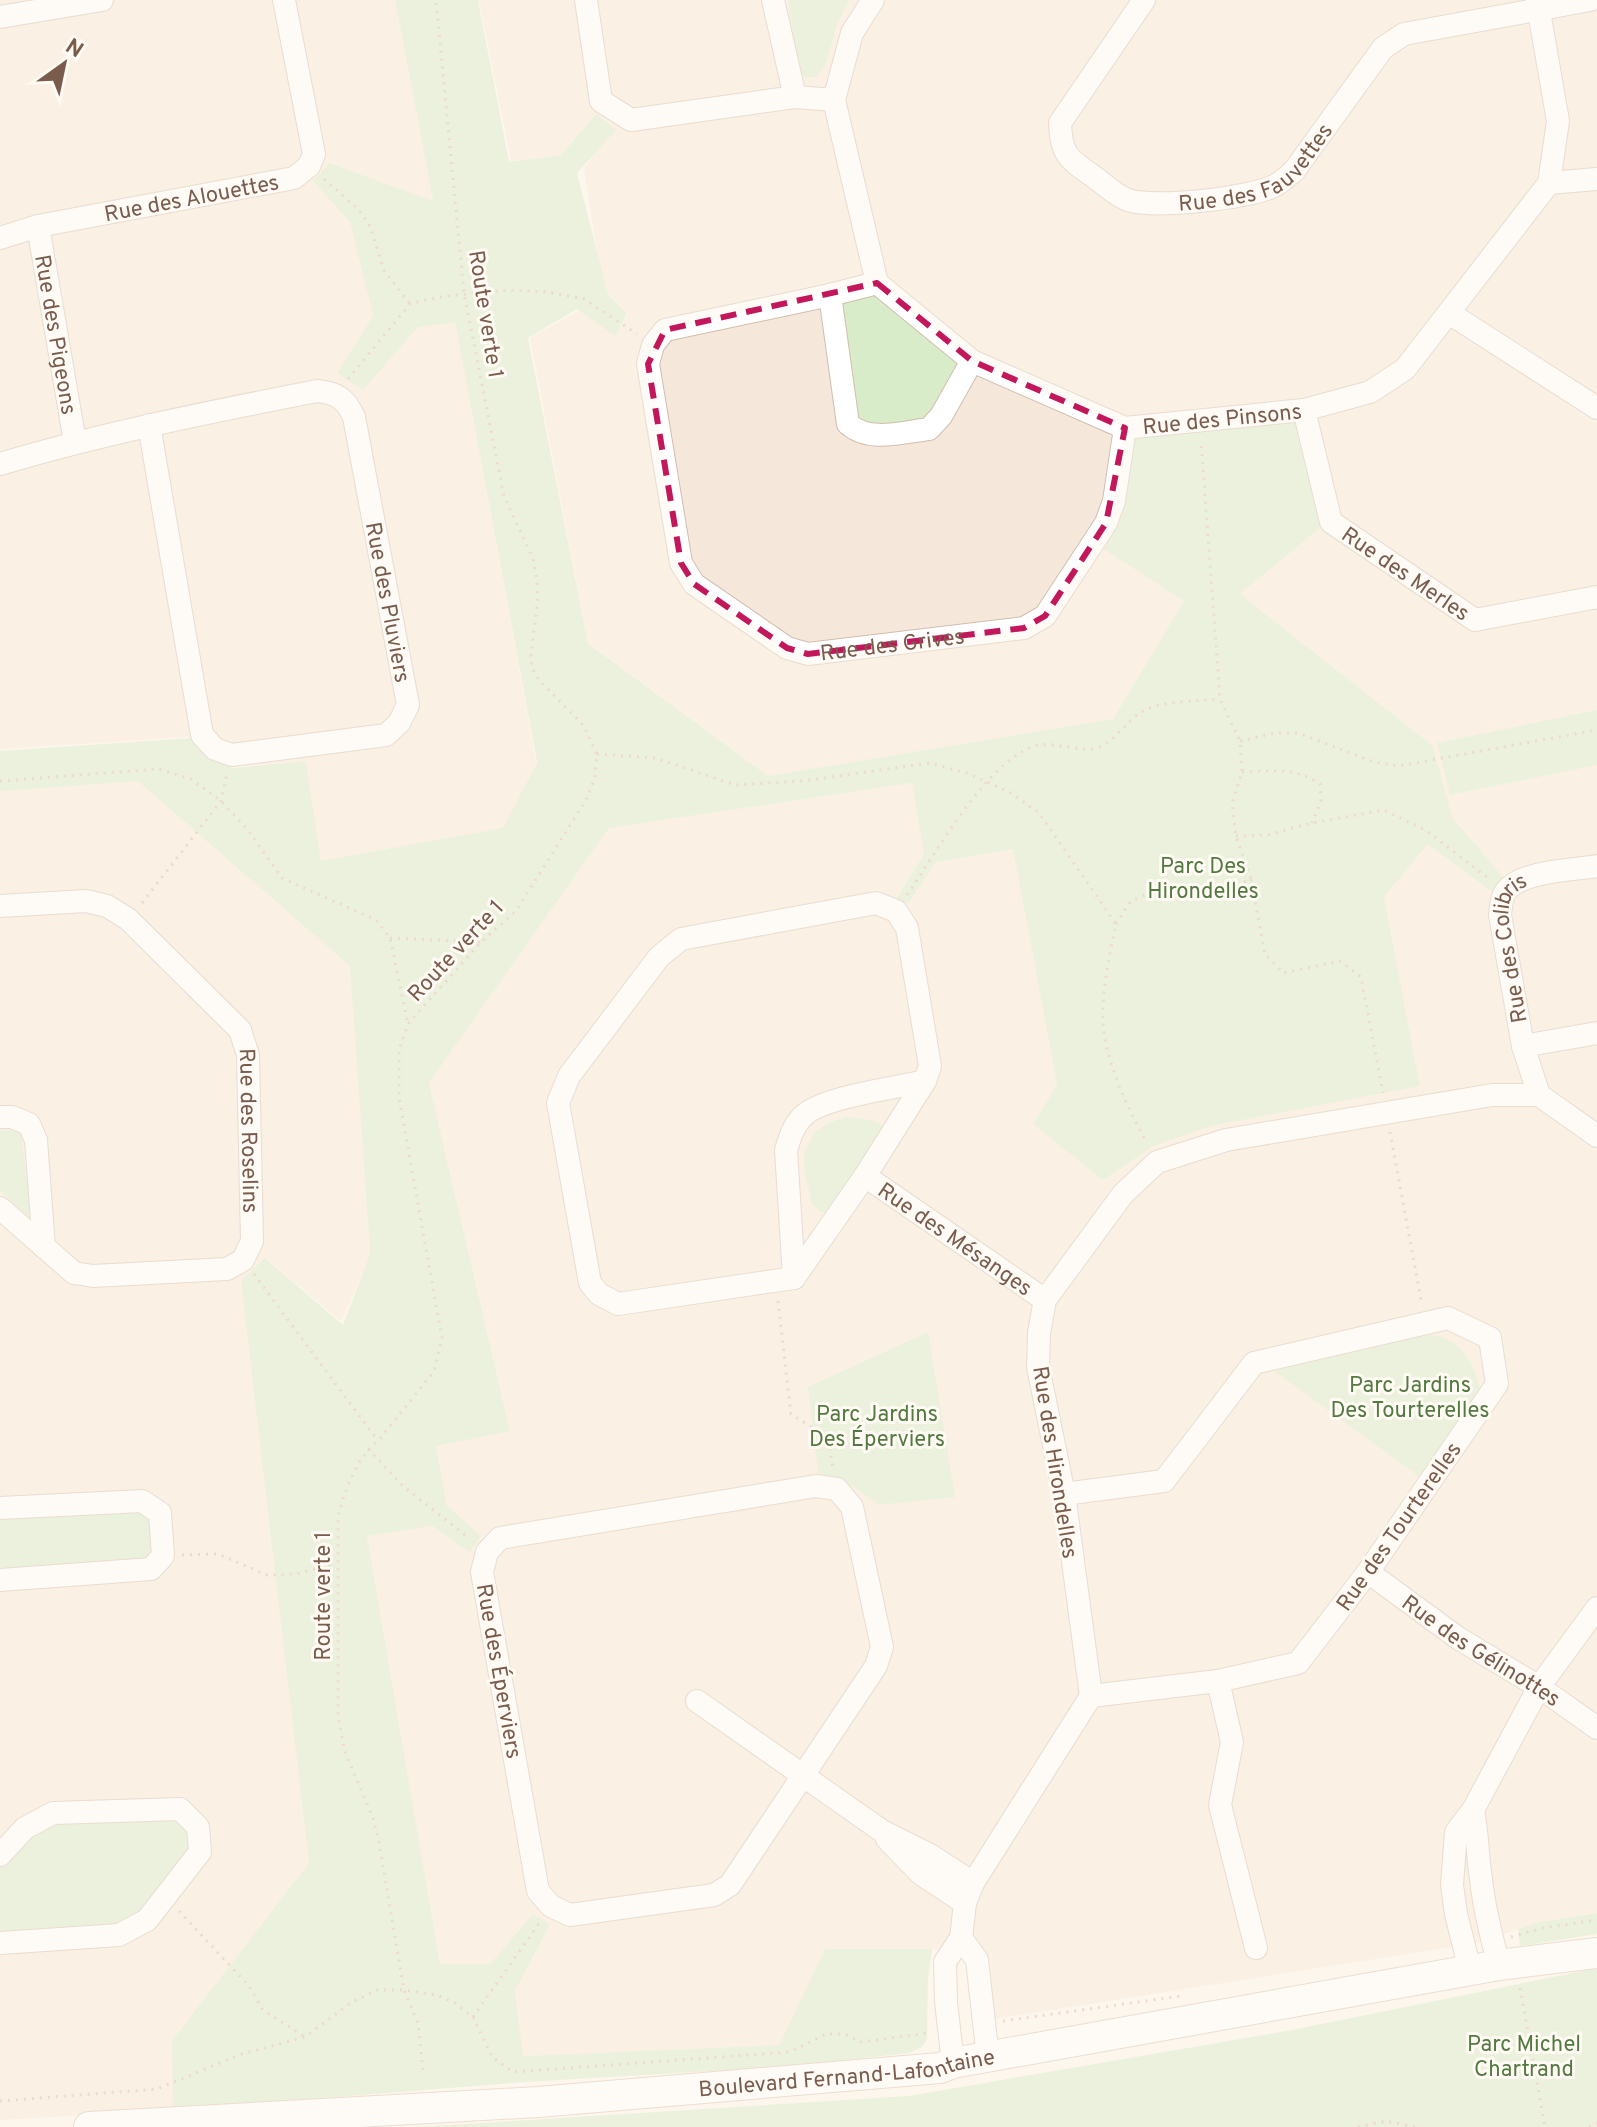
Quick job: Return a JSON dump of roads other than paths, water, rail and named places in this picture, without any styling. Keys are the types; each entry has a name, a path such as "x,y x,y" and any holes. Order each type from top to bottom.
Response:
{"street":[{"path":"8,10 102,0"},
{"name":"Rue des Alouettes","path":"0,238 38,226 294,178 309,166 314,154 284,0"},
{"path":"586,0 601,101 631,120 795,97 834,100"},
{"path":"773,0 795,97"},
{"path":"873,0 852,33 834,100 877,283 830,295 848,424 860,434 876,436 929,429 941,416 972,361"},
{"name":"Rue des Fauvettes","path":"1144,0 1060,123 1060,146 1070,161 1126,200 1156,204 1257,192 1276,186 1294,171 1383,48 1404,34 1538,6 1590,0"},
{"name":"Rue des Pinsons","path":"877,283 972,361 1125,428 1304,410 1370,392 1405,369 1549,183 1558,121 1538,6"},
{"path":"1549,183 1597,179"},
{"name":"Rue des Pigeons","path":"38,226 75,442"},
{"name":"Rue des Grives","path":"830,295 665,330 653,345 648,364 681,563 694,584 787,648 808,654 1024,628 1045,616 1106,523 1114,501 1125,428"},
{"path":"1449,313 1597,408"},
{"name":"Rue des Pluviers","path":"317,391 336,393 348,404 354,417 408,705 399,723 386,735 232,755 215,749 202,735 149,425 317,391"},
{"name":"Rue des Merles","path":"1304,410 1331,522 1475,620 1597,597"},
{"path":"0,464 149,425"},
{"name":"Rue des Colibris","path":"1539,1095 1523,1046 1500,915 1505,892 1522,878 1597,866"},
{"name":"Rue des Roselins","path":"0,906 86,901 107,906 128,919 240,1030 248,1055 252,1241 243,1260 227,1269 93,1276 74,1273 44,1247"},
{"path":"876,903 896,911 907,928 930,1066 925,1081 818,1104 803,1116 792,1131 786,1150 785,1280 618,1304 599,1294 590,1283 558,1103 569,1076 659,957 681,939 876,903"},
{"path":"1523,1046 1597,1033"},
{"name":"Rue des Mésanges","path":"785,1280 865,1176 925,1081"},
{"name":"Rue des Hirondelles","path":"1091,1696 1064,1494 1038,1367 1039,1333 1045,1300 1123,1194 1157,1162 1226,1140 1492,1095 1539,1095"},
{"path":"1539,1095 1597,1136"},
{"path":"0,1117 12,1117 29,1124 36,1140 44,1247"},
{"name":"Rue des Mésanges","path":"865,1176 1045,1300"},
{"path":"0,1208 44,1247"},
{"name":"Rue des Tourterelles","path":"1064,1494 1164,1481 1254,1363 1448,1318 1490,1338 1497,1384 1368,1572 1298,1663 1218,1681 1091,1696"},
{"name":"Rue des Éperviers","path":"816,1486 837,1489 852,1507 882,1647 876,1666 803,1775 730,1885 714,1895 570,1915 551,1906 538,1891 482,1572 487,1552 500,1538 816,1486"},
{"path":"0,1508 142,1501 160,1513 163,1556 151,1569 0,1580"},
{"name":"Rue des Gélinottes","path":"1368,1572 1458,1638 1539,1687 1597,1728"},
{"path":"1495,1966 1473,1810 1539,1687 1597,1608"},
{"path":"1218,1681 1232,1742 1220,1805 1256,1948"},
{"path":"953,2063 945,1962 961,1938 969,1893 1091,1696"},
{"path":"697,1701 882,1831 930,1855 969,1893"},
{"path":"0,1855 25,1828 53,1813 180,1809 198,1827 200,1852 147,1920 119,1935 0,1943"},
{"path":"961,1938 977,1960 988,2058"},
{"name":"Boulevard Fernand-Lafontaine","path":"89,2127 538,2102 940,2068 953,2063 1495,1966 1597,1953"}],"park label":[{"name":"Parc Des Hirondelles","path":"1203,878"},
{"name":"Parc Jardins Des Tourterelles","path":"1410,1396"},
{"name":"Parc Jardins Des Éperviers","path":"877,1426"},
{"name":"Parc Michel Chartrand","path":"1524,2056"}]}
